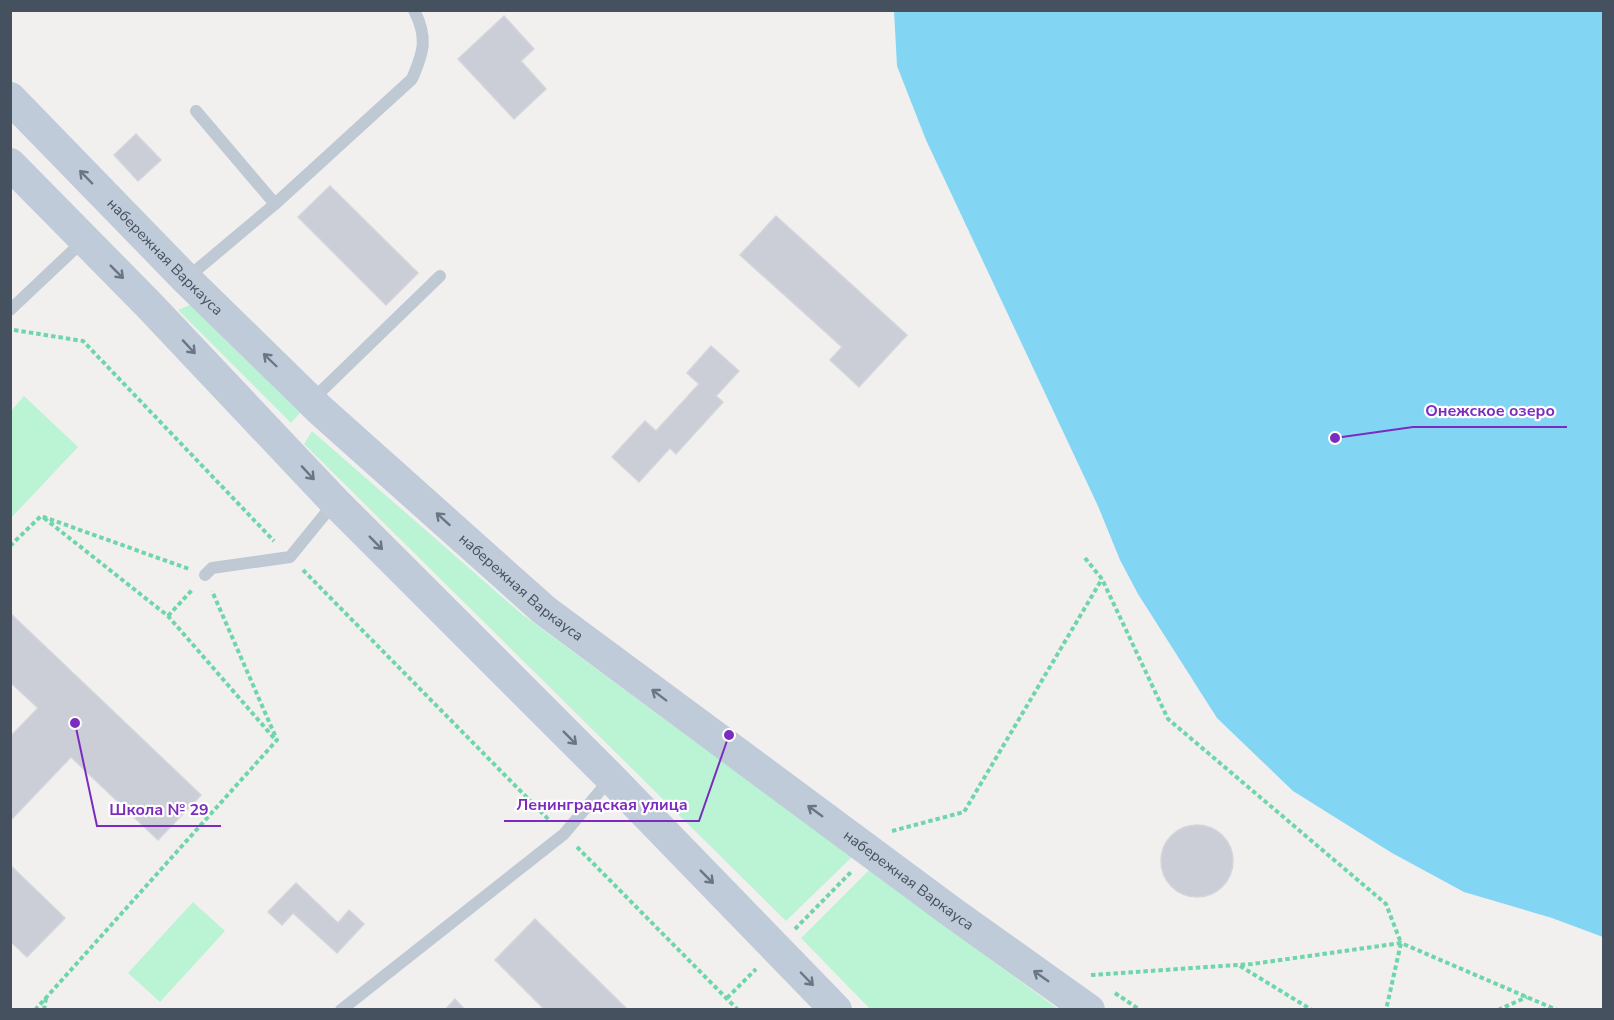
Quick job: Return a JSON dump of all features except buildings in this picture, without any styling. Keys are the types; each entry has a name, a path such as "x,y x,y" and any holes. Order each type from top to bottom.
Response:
{"main road":[{"name":"набережная Варкауса","path":"10,99 186,279 315,405 544,610 880,842 1089,1010"},
{"path":"10,164 149,304 335,502 611,778 836,1010"},
{"path":"149,304 186,279"},
{"path":"282,445 315,405"}],"lane":[{"path":"186,279 275,204 412,79 421,58 425,39 414,10"},
{"path":"196,111 275,204"},
{"path":"10,310 85,239"},
{"path":"315,405 440,276"},
{"path":"205,575 212,568 290,557 335,502"},
{"path":"341,1010 564,834 611,778"}],"path":[{"path":"10,330 83,341 290,557 738,1010"},
{"path":"10,546 41,516"},
{"path":"41,516 205,575 277,740"},
{"path":"41,516 168,616 277,740"},
{"path":"1085,558 1102,579 1168,719 1386,904 1401,943 1386,1010"},
{"path":"168,616 205,575"},
{"path":"727,998 880,842 964,812 1102,579"},
{"path":"35,1010 277,740"},
{"path":"880,842 900,838"},
{"path":"1087,975 1238,965 1401,943 1557,1010"},
{"path":"1238,965 1312,1010"},
{"path":"1498,1010 1527,997"},
{"path":"44,1010 46,998"}],"green space":[{"path":"190,305 300,413 291,423 178,310"},
{"path":"24,396 78,447 11,518 11,411"},
{"path":"312,431 523,615 852,857 786,921 304,444"},
{"path":"869,870 1058,1009 870,1009 801,938"},
{"path":"193,902 225,931 160,1002 128,973"}],"water":[{"path":"894,11 1603,11 1603,937 1552,918 1464,892 1392,853 1293,791 1217,718 1138,594 1120,560 1098,506 926,140 897,66"}],"place":[{"name":"Онежское озеро","path":"1335,438"},
{"name":"Школа № 29","path":"75,723"},
{"name":"Ленинградская улица","path":"729,735"}]}
